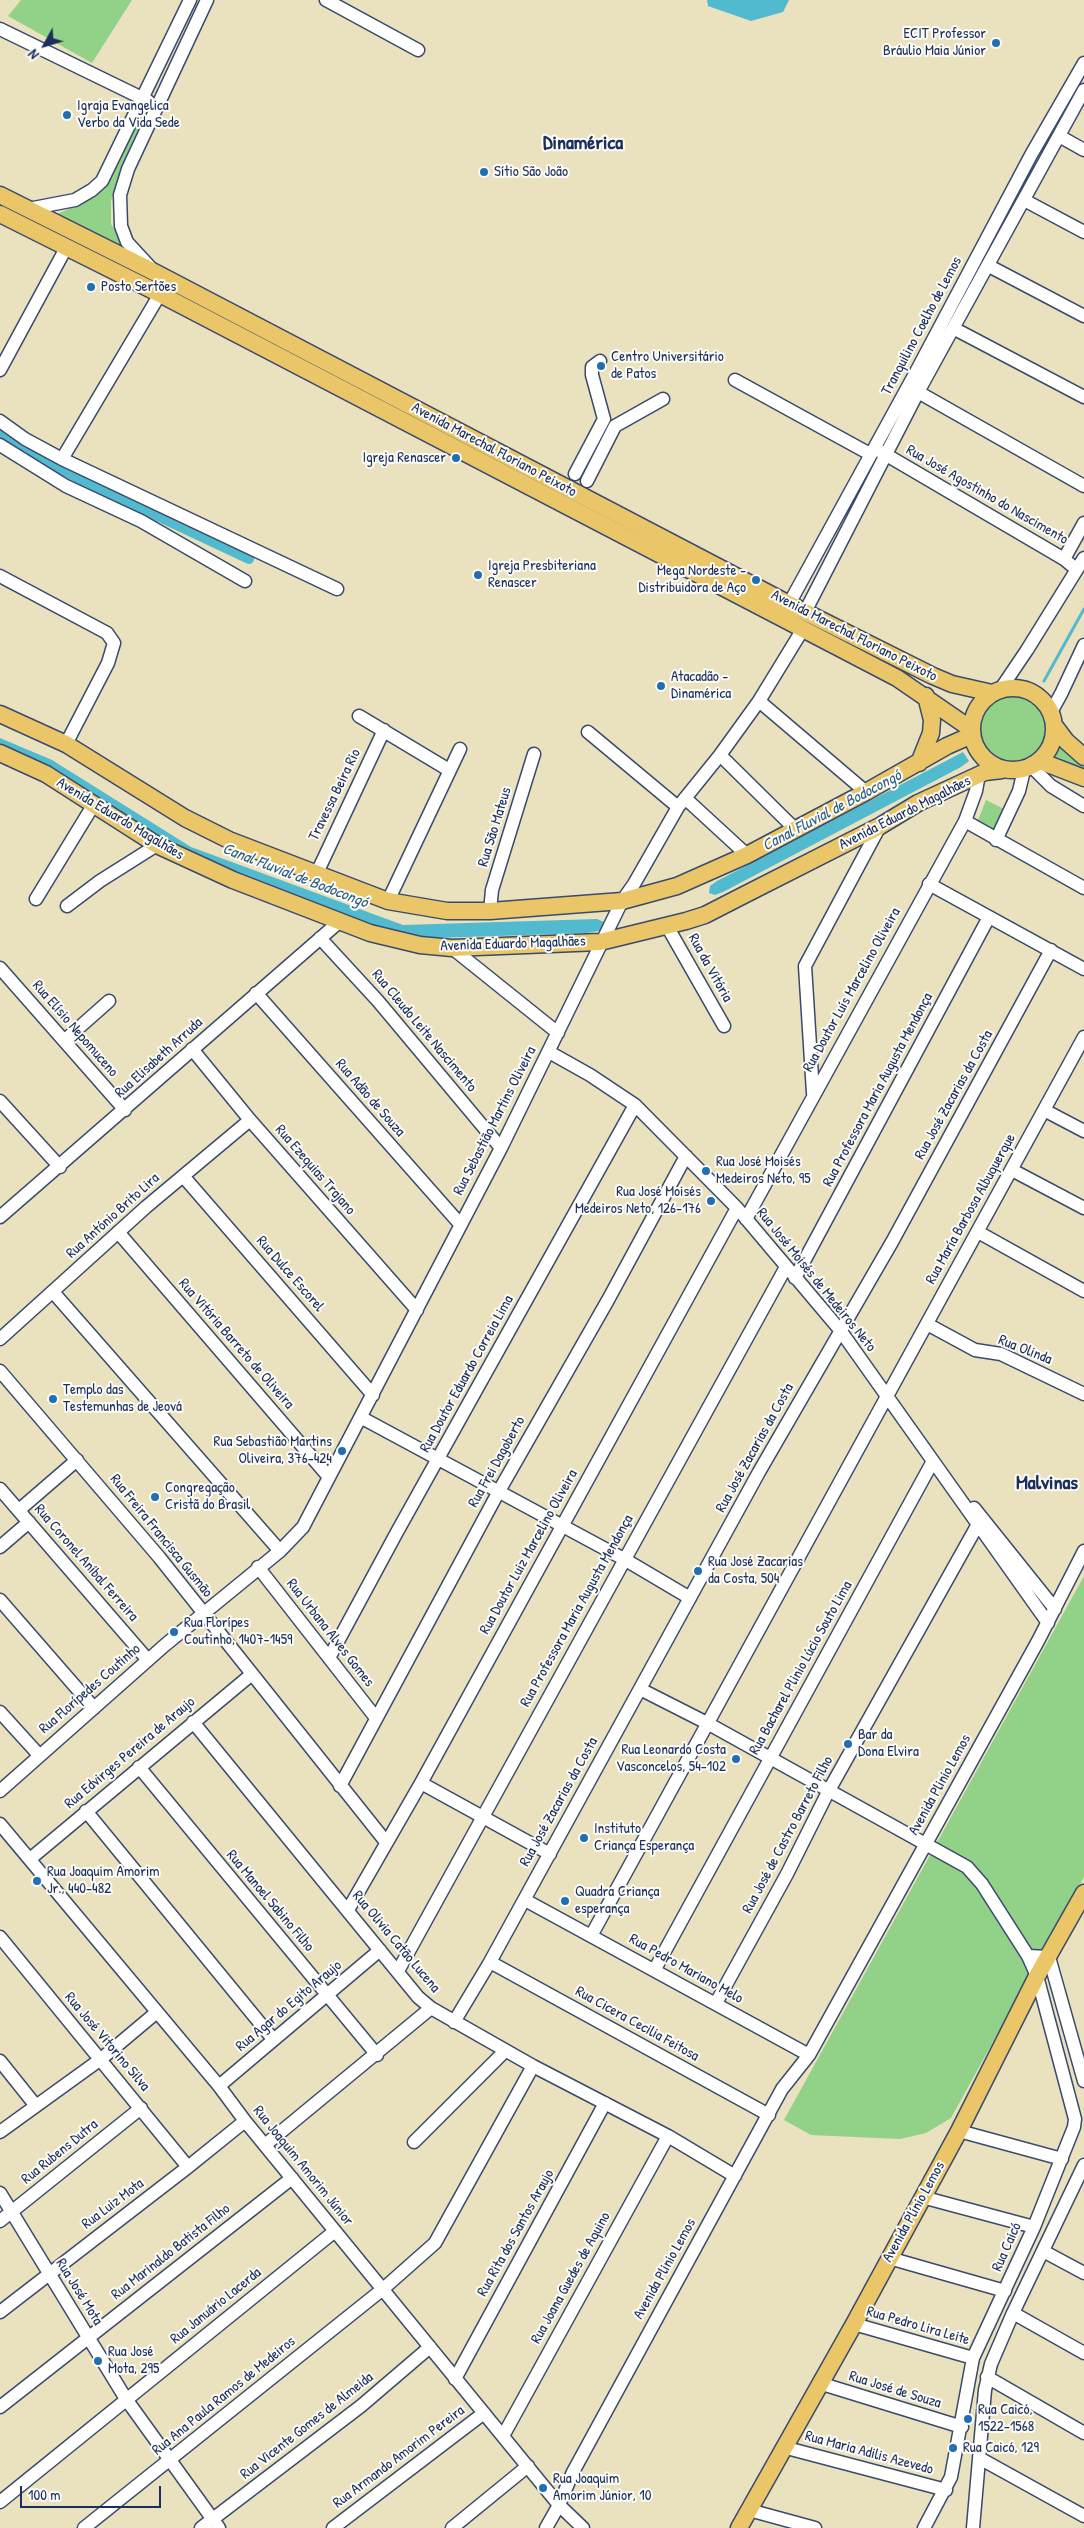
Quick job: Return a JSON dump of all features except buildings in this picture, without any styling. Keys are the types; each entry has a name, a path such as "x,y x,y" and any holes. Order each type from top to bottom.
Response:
{"main road":[{"name":"Avenida Marechal Floriano Peixoto","path":"0,195 156,273 789,604 945,682 996,692"},
{"name":"Avenida Marechal Floriano Peixoto","path":"0,214 160,294 898,678 926,696 971,732"},
{"path":"1084,757 1066,741 1043,701 1032,692 1019,688 996,692 977,708 971,732 982,757 1002,770 1032,766 1084,778"},
{"path":"918,763 931,733 932,720 926,696"},
{"path":"0,714 66,744 185,818 229,840 316,875 388,901 447,911 490,911 622,900 677,886 747,855 866,792 971,732"},
{"path":"1032,766 1048,751 1054,739 1052,718"},
{"name":"Avenida Eduardo Magalhães","path":"0,752 46,774 157,845 234,880 339,922 398,940 452,948 600,942 705,915 880,826 918,803 979,774 1002,770"},
{"name":"Avenida Plínio Lemos","path":"739,2528 819,2383 854,2324 959,2130 1038,1976 1084,1893"}],"street":[{"path":"28,209 74,200 102,181 190,0"},
{"path":"156,273 128,242 121,226 119,212 120,195 128,168 207,0"},
{"path":"326,0 418,50"},
{"path":"0,29 157,106"},
{"name":"Tranquilino Coelho de Lemos","path":"789,604 921,375 1031,155 1083,65"},
{"name":"Tranquilino Coelho de Lemos","path":"805,612 876,452 918,392 921,375 953,328 989,266 1084,90"},
{"path":"1059,136 1084,150"},
{"path":"1024,200 1084,232"},
{"path":"0,370 66,248"},
{"path":"989,266 1084,316"},
{"path":"62,459 160,294"},
{"path":"953,328 1084,397"},
{"path":"575,474 604,419 592,375 592,367 600,361"},
{"name":"Rua José Agostinho do Nascimento","path":"735,380 876,452 1064,559 1084,523"},
{"path":"918,392 1084,486"},
{"path":"588,481 615,426 663,399"},
{"path":"0,421 25,439 62,459 337,589"},
{"path":"0,445 66,486 141,521 245,581"},
{"path":"996,692 1028,650 1084,558"},
{"path":"1064,559 1076,569"},
{"path":"0,576 107,633 114,643 108,663 66,744"},
{"name":"Rua Sebastião Martins Oliveira","path":"203,1613 280,1551 303,1527 362,1418 460,1224 501,1148 622,900 634,884 682,803 759,701 803,629"},
{"path":"1052,718 1084,645"},
{"path":"759,701 866,792"},
{"path":"359,716 449,770"},
{"name":"Travessa Beira Rio","path":"316,875 384,730"},
{"path":"588,732 747,855"},
{"path":"388,901 460,749"},
{"name":"Rua São Mateus","path":"490,911 492,890 534,754"},
{"path":"720,755 795,829"},
{"path":"996,840 1018,791 1032,766 1051,786 1084,806"},
{"name":"Rua Doutor Luís Marcelino Oliveira","path":"746,1219 813,1093 965,821 976,791 979,774"},
{"path":"36,899 94,804"},
{"path":"965,821 1084,888"},
{"path":"813,1093 805,966 880,826"},
{"path":"66,906 106,877 157,845"},
{"path":"929,884 1084,969"},
{"name":"Rua Professora Maria Augusta Mendonça","path":"795,1278 989,917"},
{"name":"Rua Elisabeth Arruda","path":"0,1217 339,922"},
{"name":"Rua da Vitória","path":"668,926 724,1026"},
{"name":"Rua Cleudo Leite Nascimento","path":"320,938 378,1001 501,1148"},
{"path":"452,948 558,1033"},
{"name":"Rua José Zacarias da Costa","path":"454,2022 525,1900 690,1598 840,1330 892,1242 1051,950"},
{"name":"Rua Elísio Nepomuceno","path":"0,968 125,1110"},
{"name":"Rua Adão de Souza","path":"256,993 460,1224"},
{"path":"65,1040 109,1001"},
{"name":"Rua María Barbosa Albuquerque","path":"591,1936 886,1396 1082,1043"},
{"name":"Rua Ezequias Trajano","path":"192,1049 250,1120 416,1310"},
{"name":"Rua José Moisés de Medeiros Neto","path":"549,1052 590,1075 635,1105 737,1208 840,1330 977,1526 1048,1622"},
{"path":"0,1101 60,1166"},
{"name":"Rua Doutor Eduardo Correia Lima","path":"330,1658 396,1532 635,1105"},
{"path":"1044,1110 1084,1131"},
{"name":"Rua António Brito Lira","path":"0,1339 118,1232 250,1120"},
{"name":"Rua Frei Dagoberto","path":"340,1786 499,1491 608,1300 686,1156"},
{"path":"1012,1170 1084,1208"},
{"name":"Rua Dulce Escorel","path":"183,1176 373,1395"},
{"name":"Rua Doutor Luiz Marcelino Oliveira","path":"348,1910 421,1782 737,1208"},
{"name":"Rua Vitória Barreto de Oliveira","path":"118,1232 329,1477"},
{"path":"978,1232 1084,1291"},
{"name":"Rua Professora Maria Augusta Mendonça","path":"398,1971 786,1267"},
{"path":"53,1292 280,1551"},
{"name":"Rua Olinda","path":"927,1324 975,1350 1001,1354 1084,1394"},
{"name":"Rua Freira Francisca Gusmão","path":"0,1371 77,1460 203,1613 386,1842"},
{"path":"886,1396 1055,1609"},
{"path":"362,1418 624,1558 690,1598"},
{"path":"18,1510 77,1460"},
{"name":"Rua Bacharel Plinio Lúcio Souto Lima","path":"655,1969 933,1461"},
{"name":"Rua Coronel Aníbal Ferreira","path":"0,1489 148,1659"},
{"path":"0,1547 29,1522"},
{"name":"Rua José de Castro Barreto Filho","path":"716,2003 828,1792 977,1526"},
{"name":"Avenida Plinio Lemos","path":"546,2528 559,2505 573,2472 782,2089 809,2055 1048,1622 1084,1551"},
{"name":"Rua Urbana Alves Gomes","path":"258,1568 376,1718"},
{"path":"0,1600 94,1708"},
{"name":"Rua Florípedes Coutinho","path":"0,1791 148,1659 203,1613"},
{"name":"Rua Edvirges Pereira de Araujo","path":"30,1859 252,1674"},
{"name":"Rua Caicó","path":"640,1689 707,1723 925,1845 951,1856 967,1867 982,1884 1028,1956 1038,1976 1075,2119 1072,2137 1034,2227 973,2358 962,2427 946,2490 924,2528"},
{"path":"0,1712 39,1755"},
{"name":"Rua Olivia Catão Lucena","path":"193,1722 418,1997 431,2008 505,2051 668,2136 735,2176"},
{"name":"Rua Manoel Sabino Filho","path":"140,1767 377,2055"},
{"path":"421,1782 482,1818 550,1854"},
{"path":"86,1812 273,2040"},
{"name":"Rua Joaquim Amorim Júnior","path":"0,1824 219,2086 245,2121 559,2505 582,2528"},
{"name":"Rua Pedro Mariano Melo","path":"525,1900 655,1969 809,2055"},
{"name":"Rua José Vitorino Silva","path":"0,1938 141,2108 188,2168"},
{"name":"Rua Agar do Egito Araujo","path":"219,2086 380,1950"},
{"path":"1028,1956 1049,1956 1084,2081"},
{"name":"Rua Cicera Cecilia Feitosa","path":"490,1962 769,2115"},
{"path":"265,2145 377,2055 431,2008"},
{"path":"0,2132 100,2059 157,2012"},
{"path":"414,2142 505,2051"},
{"path":"0,2061 36,2106"},
{"name":"Rua Ana Paula Ramos de Medeiros","path":"84,2528 383,2289 435,2243 533,2066"},
{"name":"Rua Rita dos Santos Araujo","path":"455,2379 605,2103"},
{"name":"Rua Rubens Dutra","path":"0,2221 141,2108"},
{"name":"Rua Luiz Mota","path":"0,2312 188,2168 245,2121"},
{"path":"959,2130 1062,2159"},
{"name":"Rua Joana Guedes de Aquino","path":"503,2436 668,2136"},
{"path":"973,2528 981,2458 987,2377 1013,2313 1084,2165"},
{"name":"Rua Marinaldo Batista Filho","path":"0,2407 292,2178"},
{"name":"Rua José Mota","path":"0,2193 126,2399 216,2524"},
{"path":"922,2197 1034,2227"},
{"name":"Rua Januário Lacerda","path":"0,2502 335,2231"},
{"path":"1043,2251 1084,2273"},
{"path":"889,2258 1005,2291"},
{"path":"1013,2313 1084,2353"},
{"name":"Rua Pedro Lira Leite","path":"854,2324 973,2358"},
{"name":"Rua Vicente Gomes de Almeida","path":"201,2528 216,2524 430,2347"},
{"path":"987,2377 1084,2433"},
{"name":"Rua José de Souza","path":"819,2383 962,2427"},
{"name":"Rua Armando Amorim Pereira","path":"333,2528 484,2413"},
{"name":"Rua Maria Adilis Azevedo","path":"783,2447 946,2490"},
{"path":"981,2458 1084,2516"},
{"path":"452,2528 528,2466"},
{"path":"749,2510 815,2528"}],"green space":[{"path":"21,0 132,0 92,63 8,16"},
{"path":"137,125 141,129 119,176 111,201 111,224 129,253 55,215 95,197 107,181"},
{"path":"1012,691 1027,694 1044,708 1048,715 1051,730 1048,745 1034,762 1027,766 1012,769 997,766 980,752 976,745 973,730 976,715 990,698 997,694"},
{"path":"1055,740 1084,760 1084,777 1043,760 1051,752"},
{"path":"986,800 1004,809 994,831 977,823"},
{"path":"1084,1576 1084,1877 951,2118 926,2133 900,2139 811,2135 784,2120"}],"water":[{"path":"707,0 789,0 783,12 751,21 708,6"},
{"path":"0,738 52,760 191,847 403,925 597,919 609,924 604,930 587,933 406,939 190,858 0,748"},
{"path":"963,752 969,761 961,767 723,892 715,895 709,893 710,886 717,881"}],"waterway":[{"path":"0,435 85,482 249,559"},
{"path":"1044,681 1084,609"}],"place":[{"name":"ECIT Professor Bráulio Maia Júnior","path":"996,43"},
{"name":"Igraja Evangelica Verbo da Vida Sede","path":"67,115"},
{"name":"Sítio São João","path":"484,172"},
{"name":"Posto Sertões","path":"91,287"},
{"name":"Centro Universitário de Patos","path":"601,366"},
{"name":"Igreja Renascer","path":"456,458"},
{"name":"Igreja Presbiteriana Renascer","path":"478,575"},
{"name":"Mega Nordeste - Distribuidora de Aço","path":"756,580"},
{"name":"Atacadão - Dinamérica","path":"661,686"},
{"name":"Rua José Moisés Medeiros Neto, 95","path":"706,1171"},
{"name":"Rua José Moisés Medeiros Neto, 126-176","path":"711,1201"},
{"name":"Templo das Testemunhas de Jeová","path":"53,1399"},
{"name":"Rua Sebastião Martins Oliveira, 376-424","path":"342,1451"},
{"name":"Congregação Cristã do Brasil","path":"155,1497"},
{"name":"Rua José Zacarias da Costa, 504","path":"698,1571"},
{"name":"Rua Florípes Coutinho, 1407-1459","path":"174,1632"},
{"name":"Bar da Dona Elvira","path":"848,1744"},
{"name":"Rua Leonardo Costa Vasconcelos, 54-102","path":"736,1759"},
{"name":"Instituto Criança Esperança","path":"584,1838"},
{"name":"Rua Joaquim Amorim Jr., 440-482","path":"37,1881"},
{"name":"Quadra Criança esperança","path":"565,1901"},
{"name":"Rua José Mota, 295","path":"98,2361"},
{"name":"Rua Caicó, 1522-1568","path":"968,2419"},
{"name":"Rua Caicó, 129","path":"953,2448"},
{"name":"Rua Joaquim Amorim Júnior, 10","path":"543,2488"}],"district":[{"name":"Dinamérica","path":"583,144"},
{"name":"Malvinas","path":"1047,1484"}],"water label":[{"name":"Canal Fluvial de Bodocongó","path":"832,811"},
{"name":"Canal Fluvial de Bodocongó","path":"295,876"}]}
